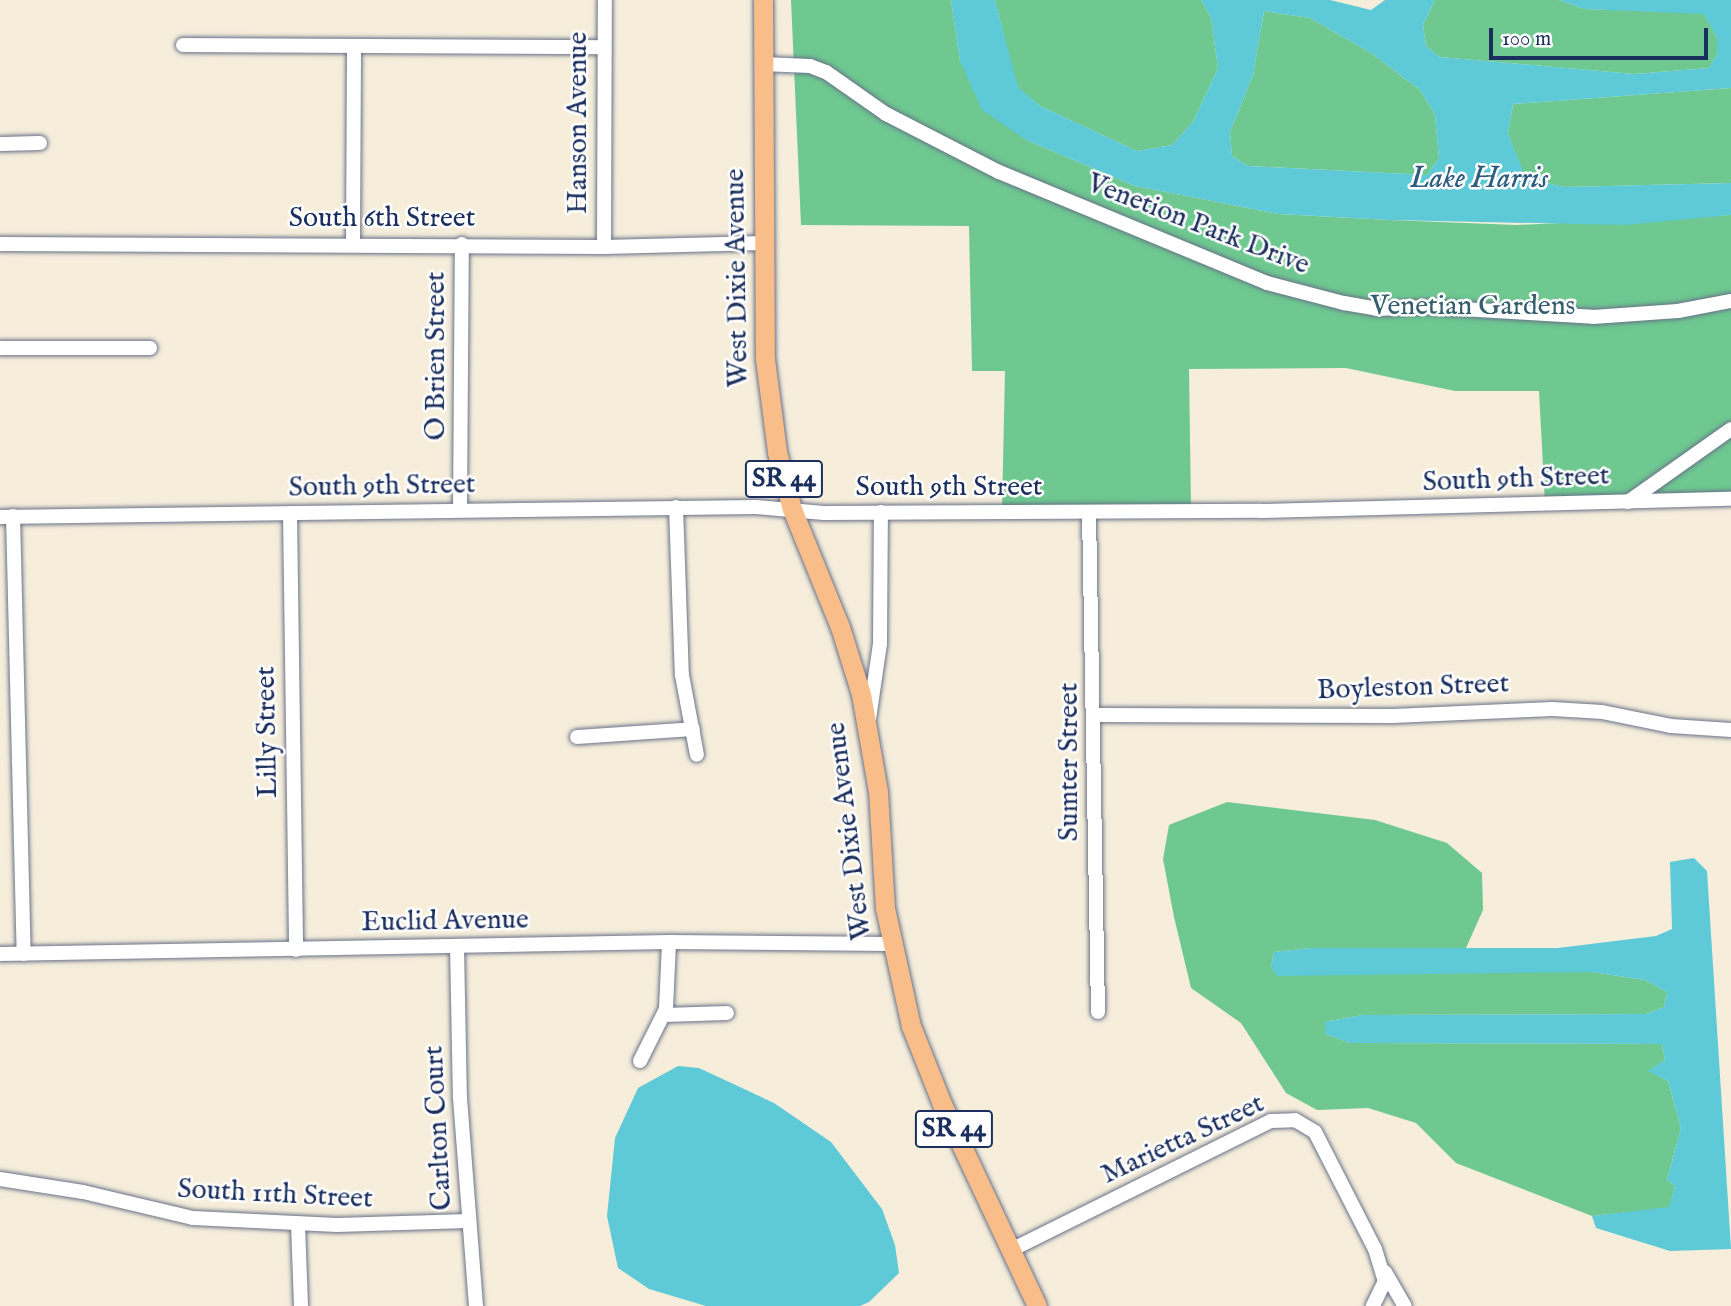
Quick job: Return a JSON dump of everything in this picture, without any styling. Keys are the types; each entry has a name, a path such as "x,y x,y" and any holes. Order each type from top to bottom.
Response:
{"main road":[{"name":"West Dixie Avenue","path":"763,0 763,243 767,388 792,509 840,627 868,727 891,944 924,1062 1037,1306"}],"street":[{"name":"Hanson Avenue","path":"604,247 605,0"},
{"path":"183,45 604,47"},
{"path":"353,243 354,47"},
{"name":"Venetion Park Drive","path":"764,65 810,66 826,72 897,120 999,172 1267,283 1345,303 1377,309 1427,307 1593,317 1678,311 1731,301"},
{"path":"0,144 40,143"},
{"name":"South 6th Street","path":"0,244 353,243 604,247 763,243"},
{"name":"O Brien Street","path":"460,510 462,244"},
{"path":"0,348 150,348"},
{"path":"1628,502 1731,429"},
{"name":"South 9th Street","path":"6,516 676,508 1089,512 1731,499"},
{"path":"676,508 682,675 697,755"},
{"path":"868,727 880,645 881,512"},
{"name":"Sumter Street","path":"1089,512 1095,715 1098,1012"},
{"name":"Lilly Street","path":"290,513 296,950"},
{"path":"6,516 24,954"},
{"name":"Boyleston Street","path":"1095,715 1393,716 1552,709 1602,712 1671,726 1731,730"},
{"path":"577,737 693,729"},
{"path":"640,1061 664,1015 669,942"},
{"name":"Euclid Avenue","path":"0,954 669,942 891,944"},
{"name":"Carlton Court","path":"457,946 468,1221 476,1306"},
{"path":"664,1015 727,1013"},
{"name":"Marietta Street","path":"1011,1250 1283,1119 1315,1132 1385,1272 1405,1306"},
{"name":"South 11th Street","path":"0,1179 83,1192 166,1214 299,1224 468,1221"},
{"path":"299,1224 301,1306"},
{"path":"1373,1306 1385,1272"}],"green space":[{"name":"Venetian Gardens","path":"791,0 951,0 960,61 1026,140 1135,186 1279,214 1389,220 1517,225 1731,215 1731,498 1545,504 1539,391 1455,391 1346,368 1189,369 1191,508 1002,509 1005,371 972,371 969,226 801,225"},
{"path":"995,0 1201,0 1211,18 1218,68 1193,122 1172,145 1137,151 1040,106 1017,87"},
{"path":"1435,0 1559,0 1584,9 1704,13 1717,38 1717,54 1709,68 1634,74 1440,57 1426,46 1423,25"},
{"path":"1264,11 1310,18 1371,53 1420,90 1435,115 1439,158 1427,175 1248,166 1232,156 1230,132 1253,75"},
{"path":"1731,88 1731,183 1564,187 1525,178 1508,134 1513,104"},
{"path":"1227,802 1375,820 1447,843 1482,873 1483,910 1466,948 1311,948 1274,952 1271,967 1592,972 1645,980 1667,992 1664,1007 1646,1014 1362,1015 1325,1022 1325,1034 1350,1043 1662,1044 1665,1060 1649,1071 1668,1081 1681,1128 1667,1180 1675,1186 1669,1208 1592,1216 1456,1163 1416,1123 1368,1108 1317,1110 1286,1093 1241,1023 1191,988 1174,917 1163,859 1169,825"}],"water":[{"name":"Lake Harris","path":"951,0 995,0 1018,87 1040,106 1137,151 1172,145 1193,122 1218,68 1211,18 1201,0 1330,0 1371,10 1385,0 1435,0 1423,25 1426,46 1440,57 1634,74 1709,68 1717,54 1717,38 1704,14 1584,9 1559,0 1731,0 1731,88 1513,104 1508,134 1526,178 1564,187 1731,183 1731,215 1625,225 1389,220 1279,214 1135,186 1026,140 982,110 960,61","holes":["1264,11 1310,18 1371,53 1420,90 1435,115 1439,158 1427,175 1248,166 1232,156 1230,132 1253,75"]},
{"path":"1694,858 1707,871 1731,1249 1670,1251 1596,1228 1592,1216 1669,1207 1675,1186 1667,1180 1681,1128 1668,1081 1648,1071 1665,1060 1662,1044 1350,1043 1325,1034 1325,1022 1362,1015 1646,1014 1664,1007 1667,992 1645,980 1592,972 1277,976 1271,967 1274,952 1311,948 1558,948 1656,936 1672,929 1670,862"},
{"path":"678,1066 699,1068 774,1103 831,1142 882,1209 895,1245 899,1273 869,1302 860,1306 706,1306 649,1289 618,1268 607,1216 615,1138 638,1088"}]}
